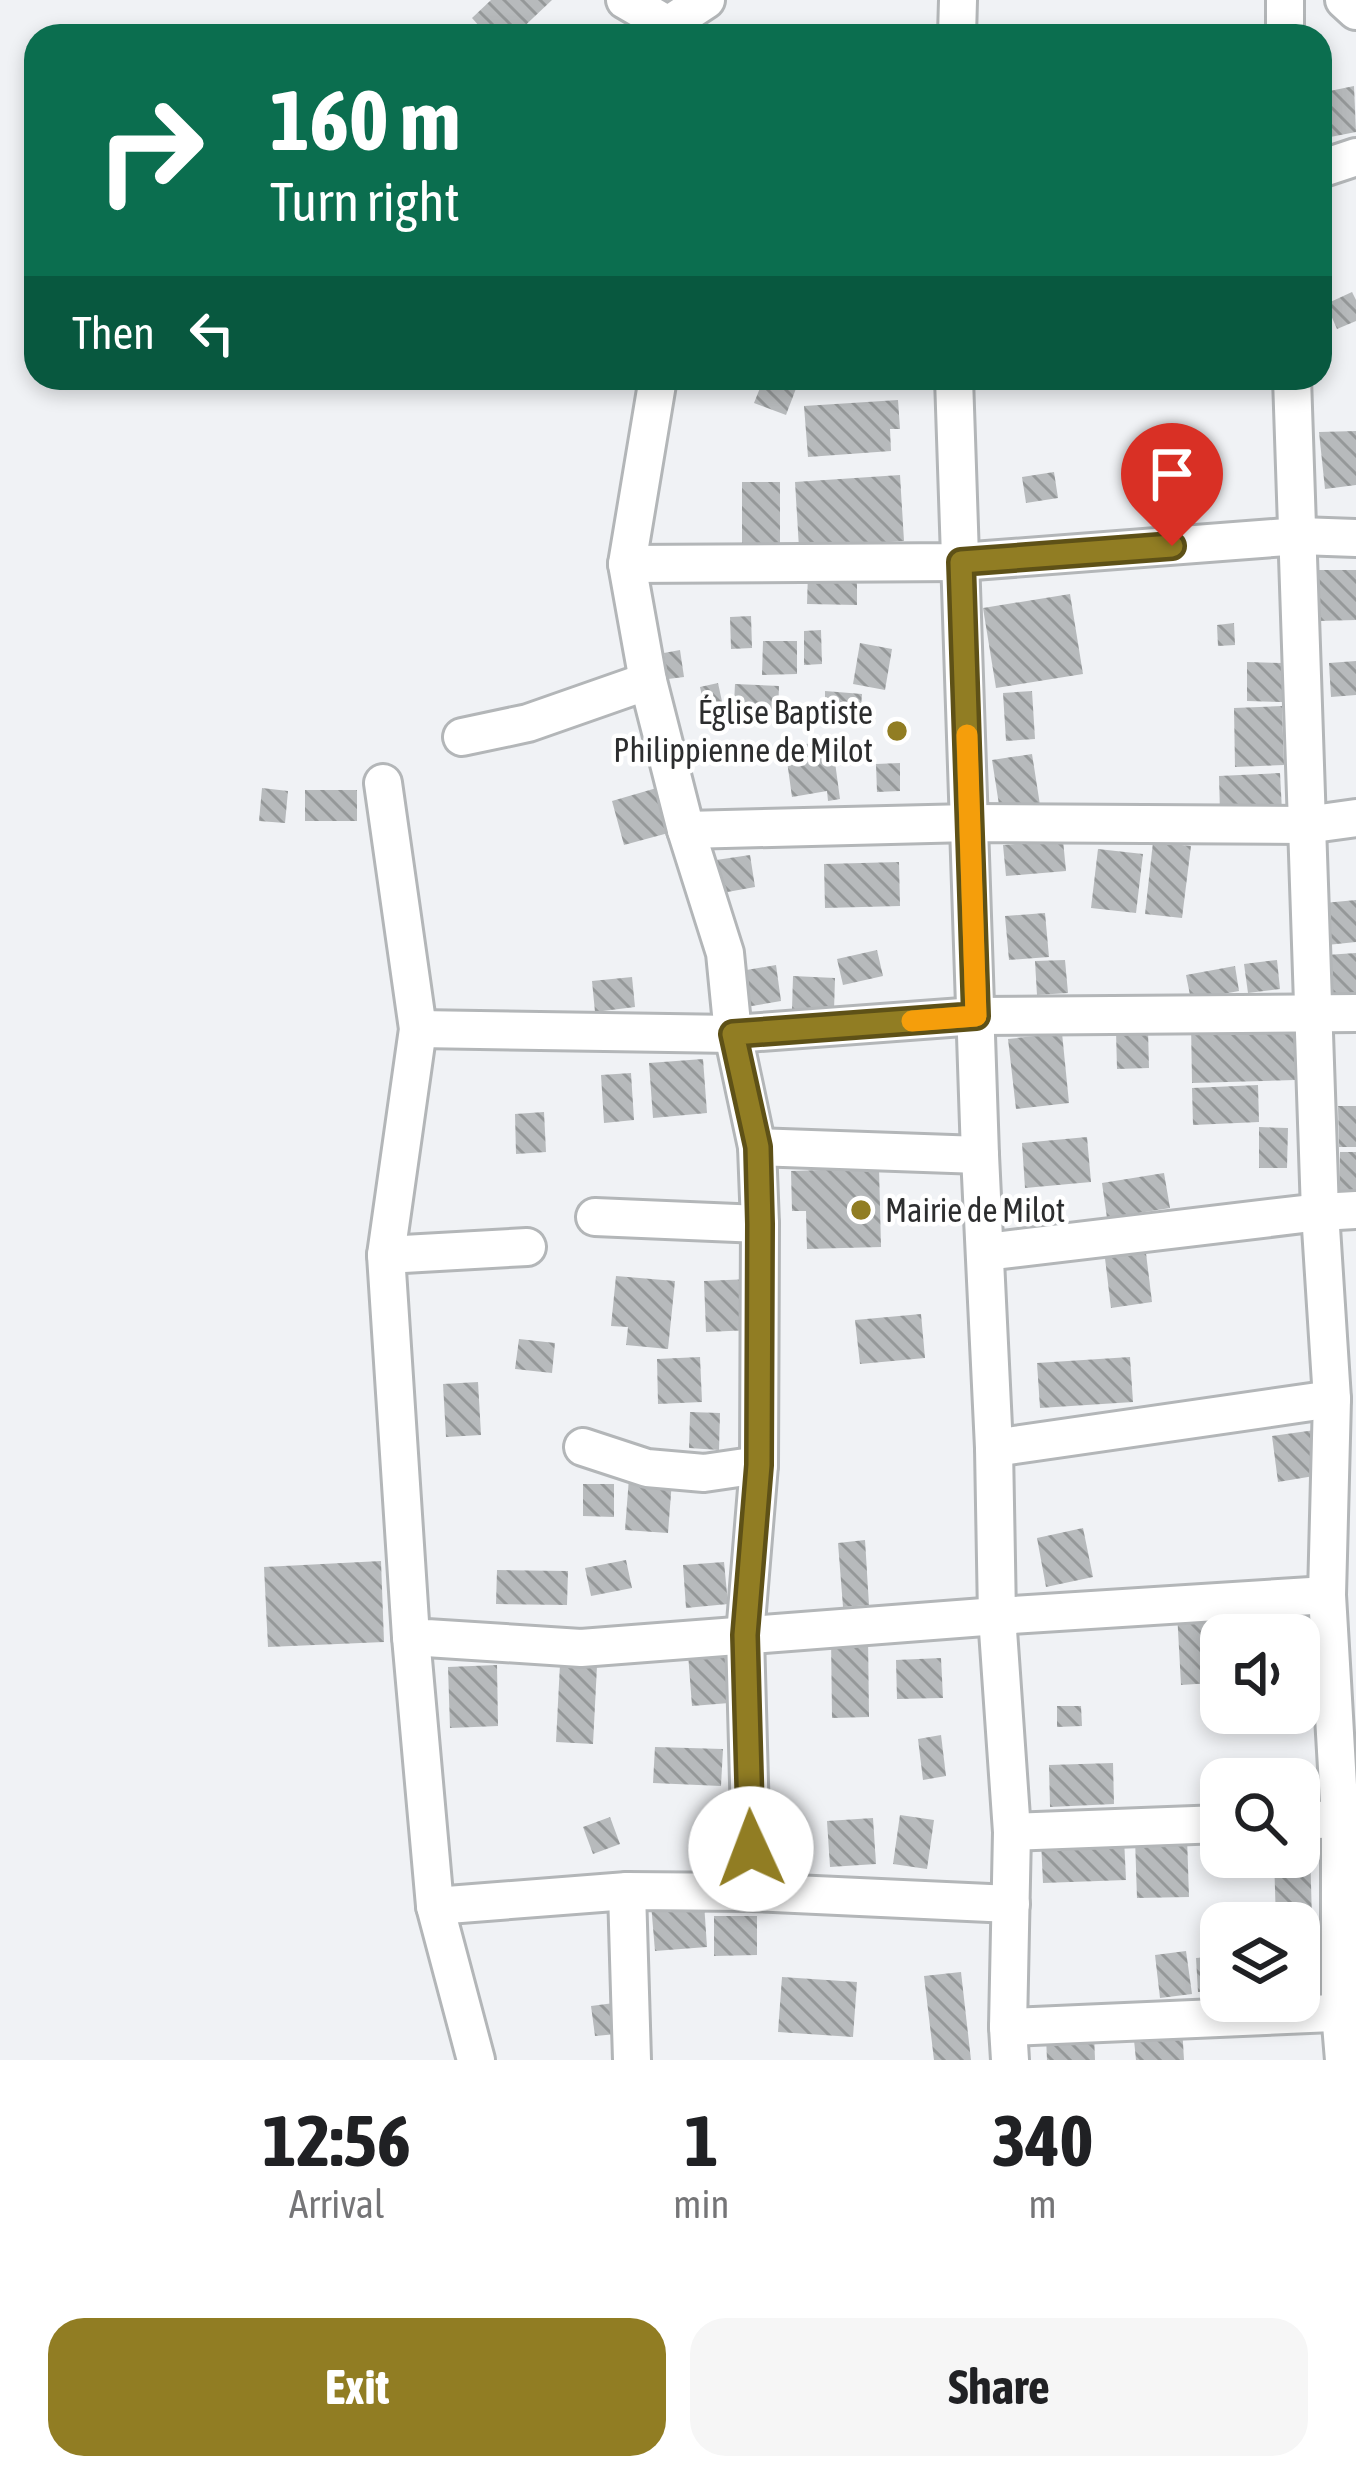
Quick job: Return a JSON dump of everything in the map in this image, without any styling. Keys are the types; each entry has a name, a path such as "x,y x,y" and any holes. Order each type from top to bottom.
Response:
{"street":[{"path":"626,0 659,24"},
{"path":"677,24 706,0"},
{"path":"1344,0 1356,10"},
{"path":"656,390 627,564 648,681 724,953 733,1034 758,1147 759,1465 745,1635 752,1892"},
{"path":"954,390 998,1616 1012,1832 1009,2043 1348,2012"},
{"path":"1293,390 1315,1013 1338,1211 1327,1595 1348,1819 1344,2060"},
{"path":"627,564 961,562 1300,536 1356,538"},
{"path":"462,736 528,723 648,681"},
{"path":"383,783 418,1029 386,1256 411,1637 435,1906 476,2060"},
{"path":"686,830 970,824 1306,825 1356,818"},
{"path":"418,1029 733,1034 976,1016 1356,1013"},
{"path":"758,1147 980,1155"},
{"path":"986,1252 1338,1211"},
{"path":"595,1217 760,1224"},
{"path":"386,1256 527,1247"},
{"path":"994,1448 1333,1400"},
{"path":"583,1447 646,1468 685,1472 759,1465"},
{"path":"411,1637 581,1648 1327,1595"},
{"path":"1012,1832 1200,1825"},
{"path":"435,1906 627,1891 1011,1904"},
{"path":"627,1891 632,2060"}],"building":[{"path":"491,0 552,0 527,24 477,24 472,18"},
{"path":"1354,86 1356,132 1332,137 1332,91"},
{"path":"1352,292 1356,321 1337,329 1332,301"},
{"path":"759,390 795,390 786,415 754,403"},
{"path":"898,400 900,429 890,429 891,451 808,457 804,406"},
{"path":"1356,431 1356,485 1325,489 1319,432"},
{"path":"1054,472 1058,498 1026,503 1022,477"},
{"path":"900,475 904,541 799,548 795,482"},
{"path":"742,482 780,482 780,549 742,549"},
{"path":"1317,570 1356,570 1356,620 1318,621"},
{"path":"808,573 857,574 857,605 807,604"},
{"path":"1070,594 1083,674 996,688 983,608"},
{"path":"751,616 752,648 731,649 730,617"},
{"path":"1234,623 1235,645 1218,646 1217,625"},
{"path":"821,630 822,664 804,665 804,631"},
{"path":"763,641 797,641 797,674 762,675"},
{"path":"860,643 892,649 885,690 853,684"},
{"path":"680,650 684,677 668,679 664,653"},
{"path":"1356,661 1356,695 1331,697 1329,663"},
{"path":"1247,662 1283,663 1283,702 1247,701"},
{"path":"718,683 723,706 705,710 700,687"},
{"path":"735,684 779,686 778,713 727,711 727,704 734,704"},
{"path":"825,691 862,694 861,707 825,705"},
{"path":"1032,691 1035,739 1006,741 1003,693"},
{"path":"1282,706 1284,765 1235,767 1234,708"},
{"path":"832,740 840,799 828,801 827,791 792,797 787,761 802,758 800,745"},
{"path":"1032,754 1040,805 1000,811 992,760"},
{"path":"900,763 900,791 877,792 876,764"},
{"path":"1280,773 1282,811 1220,813 1219,776"},
{"path":"660,787 672,832 624,845 612,801"},
{"path":"262,788 288,791 285,823 259,821"},
{"path":"305,790 357,790 357,821 305,821"},
{"path":"1063,840 1066,871 1006,876 1003,845"},
{"path":"1153,842 1191,846 1182,918 1145,914"},
{"path":"1098,849 1143,854 1136,913 1091,908"},
{"path":"750,855 755,887 722,893 716,860"},
{"path":"899,862 900,906 825,908 824,864"},
{"path":"1356,900 1356,942 1327,945 1324,903"},
{"path":"1045,913 1049,957 1009,960 1005,916"},
{"path":"877,950 883,976 843,985 837,959"},
{"path":"1356,953 1356,1000 1329,1002 1326,955"},
{"path":"1065,960 1068,993 1037,995 1035,961"},
{"path":"1277,960 1280,989 1248,993 1244,964"},
{"path":"776,965 781,1001 740,1008 735,972"},
{"path":"1235,966 1239,991 1191,1000 1186,975"},
{"path":"793,976 835,978 834,1010 792,1010"},
{"path":"632,977 635,1007 595,1012 592,981"},
{"path":"1294,1021 1295,1080 1192,1083 1191,1023"},
{"path":"1148,1030 1149,1068 1117,1069 1116,1031"},
{"path":"1062,1033 1069,1103 1016,1109 1008,1039"},
{"path":"703,1059 707,1113 653,1118 649,1063"},
{"path":"631,1073 634,1120 604,1123 601,1075"},
{"path":"1258,1085 1259,1122 1193,1125 1192,1088"},
{"path":"1338,1106 1356,1106 1356,1147 1339,1147"},
{"path":"544,1112 546,1152 516,1154 515,1114"},
{"path":"1259,1127 1288,1128 1287,1168 1259,1168"},
{"path":"1087,1137 1091,1182 1025,1188 1022,1143"},
{"path":"1340,1152 1356,1152 1356,1197 1339,1197"},
{"path":"879,1168 881,1247 807,1249 806,1211 792,1211 791,1171"},
{"path":"1164,1173 1170,1208 1107,1218 1102,1183"},
{"path":"1145,1245 1152,1302 1111,1308 1104,1250"},
{"path":"616,1276 675,1281 668,1349 626,1345 628,1327 611,1326"},
{"path":"750,1279 752,1330 706,1332 704,1281"},
{"path":"921,1314 925,1358 860,1364 855,1320"},
{"path":"519,1339 555,1343 552,1373 515,1369"},
{"path":"700,1357 702,1402 658,1404 657,1359"},
{"path":"1130,1357 1133,1402 1040,1408 1037,1363"},
{"path":"478,1382 481,1435 446,1437 443,1384"},
{"path":"690,1412 720,1413 719,1450 689,1448"},
{"path":"1315,1430 1320,1475 1278,1482 1272,1436"},
{"path":"629,1478 672,1481 668,1533 625,1530"},
{"path":"583,1484 614,1484 614,1517 583,1516"},
{"path":"1083,1528 1093,1577 1046,1587 1037,1538"},
{"path":"865,1540 869,1605 843,1607 838,1543"},
{"path":"626,1560 632,1588 591,1596 585,1568"},
{"path":"381,1561 384,1642 268,1647 264,1567"},
{"path":"724,1562 728,1604 686,1608 683,1565"},
{"path":"497,1570 568,1571 567,1605 496,1604"},
{"path":"1252,1606 1253,1614 1227,1614 1227,1608"},
{"path":"1215,1610 1215,1614 1200,1614 1200,1684 1181,1685 1177,1612"},
{"path":"831,1636 868,1636 869,1717 832,1718"},
{"path":"723,1638 729,1703 692,1706 687,1641"},
{"path":"941,1658 943,1698 897,1699 896,1660"},
{"path":"560,1664 597,1666 593,1744 556,1742"},
{"path":"497,1665 498,1726 450,1728 448,1667"},
{"path":"1057,1706 1081,1706 1082,1726 1057,1727"},
{"path":"941,1735 946,1776 923,1780 918,1739"},
{"path":"655,1747 723,1749 721,1786 653,1783"},
{"path":"1113,1763 1114,1804 1050,1807 1049,1765"},
{"path":"900,1815 934,1820 927,1869 893,1864"},
{"path":"610,1817 620,1844 593,1854 583,1827"},
{"path":"873,1818 876,1864 830,1867 827,1821"},
{"path":"1187,1837 1189,1897 1137,1898 1135,1838"},
{"path":"1124,1838 1126,1880 1043,1883 1041,1841"},
{"path":"1275,1878 1311,1878 1311,1902 1275,1902"},
{"path":"703,1888 707,1947 655,1951 650,1892"},
{"path":"714,1916 757,1916 757,1955 714,1956"},
{"path":"1320,1950 1327,1950 1326,1985 1320,1985"},
{"path":"1186,1951 1192,1994 1160,1998 1155,1955"},
{"path":"1196,1958 1200,1958 1200,1992 1198,1992"},
{"path":"961,1972 971,2060 934,2060 924,1976"},
{"path":"782,1977 857,1982 853,2037 778,2032"},
{"path":"614,2003 617,2034 595,2036 591,2006"},
{"path":"1182,2026 1184,2060 1136,2060 1133,2030"},
{"path":"1094,2033 1095,2060 1047,2060 1046,2037"}],"slow traffic":[{"path":"912,1021 976,1016 967,735"}],"place":[{"name":"Église Baptiste Philippienne de Milot","path":"897,731"},
{"name":"Mairie de Milot","path":"861,1210"}],"route":[{"path":"751,1849 745,1635 759,1465 760,1224 758,1147 733,1034 976,1016 961,562 1172,546"}]}
